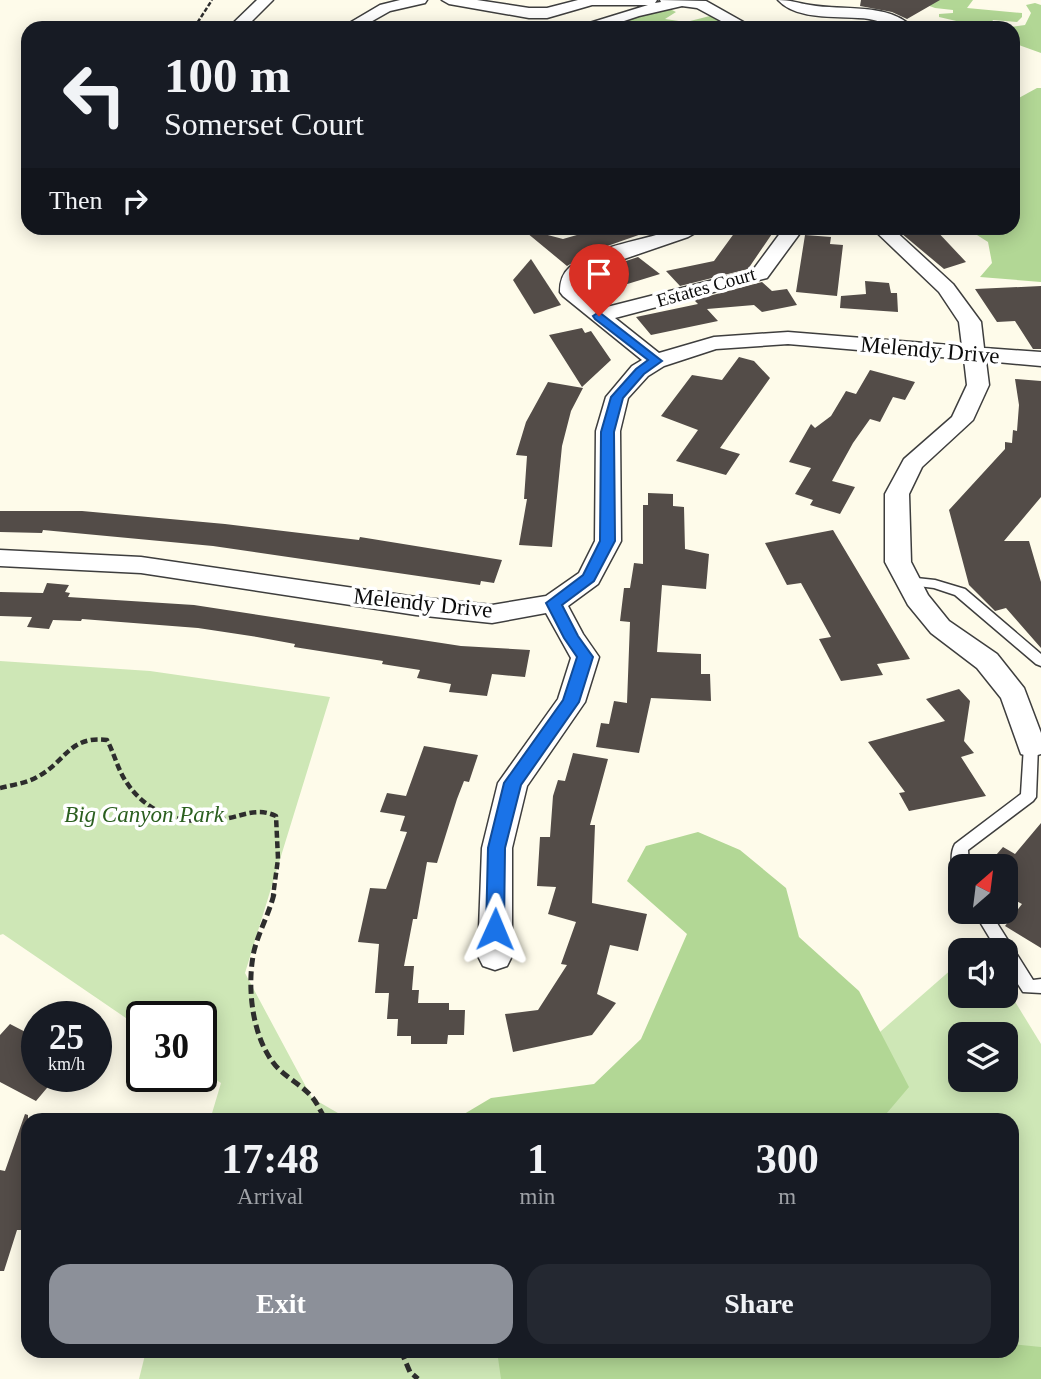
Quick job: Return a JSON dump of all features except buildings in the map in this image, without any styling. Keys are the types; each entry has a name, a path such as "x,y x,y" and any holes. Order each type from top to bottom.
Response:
{"street":[{"path":"244,21 266,0"},
{"path":"362,21 385,8 420,0"},
{"path":"449,0 528,13 547,13 591,1 650,0"},
{"path":"657,0 701,4 733,21"},
{"path":"785,0 801,7 881,16 891,21"},
{"path":"608,21 685,1"},
{"path":"656,361 570,292 569,282 575,272 589,264 679,235"},
{"name":"Estates Court","path":"599,316 760,274 789,235"},
{"path":"889,235 946,288 970,322 978,384 962,420 912,464 897,494 898,562 917,599 940,626 987,662 1014,695 1031,746"},
{"name":"Melendy Drive","path":"0,558 141,565 416,606 492,614 554,603 589,578 608,541 608,432 617,397 640,371 656,361 715,342 753,338 788,338 1041,359"},
{"path":"495,956 497,848 513,783 570,702 585,657 571,638 554,603"}],"lane":[{"path":"906,580 935,584 960,592 1041,661"},
{"path":"960,854 960,848 1035,797 1031,746"},
{"path":"1018,970 1029,987 1041,986"}],"path":[{"path":"198,21 208,10 212,0"},
{"path":"0,788 38,777 69,748 92,738 107,740 117,757 122,775 135,793 171,819 194,823 217,822 263,810 276,816 278,842 273,901 255,952 251,978 255,1016 259,1037 271,1060 312,1098 322,1113"},
{"path":"404,1358 410,1372 418,1379"}],"green space":[{"path":"913,0 973,0 967,8 1022,13 1022,17 1018,21 956,21 939,17 939,14 953,13 953,10 935,8"},
{"path":"1026,5 1041,5 1041,53 1020,46 1020,26 1025,25 1031,13"},
{"path":"670,9 676,12 665,19 679,21 621,21"},
{"path":"714,15 721,21 690,21"},
{"path":"1041,88 1041,282 980,277 992,263 988,242 977,235 1020,235 1020,97"},
{"name":"Big Canyon Park","path":"0,661 150,671 330,697 245,973 312,1098 338,1113 212,1113 221,1083 217,1080 217,1001 126,1001 126,1018 112,1008 112,1001 101,1001 3,934 0,935"},
{"path":"698,832 740,850 786,888 799,937 859,991 909,1087 887,1113 466,1113 491,1098 594,1084 641,1039 687,934 627,881 646,846"},
{"path":"948,972 948,1008 1018,1007 1041,1044 1041,1379 139,1379 144,1358 1019,1358 1019,1113 759,1113 800,1102"},
{"path":"1019,1345 1041,1347 1041,1379 501,1379 498,1358 1019,1358"}],"route":[{"path":"495,929 497,848 513,783 570,702 585,657 571,638 554,603 589,578 608,541 608,432 617,397 640,371 656,361 599,316"}]}
